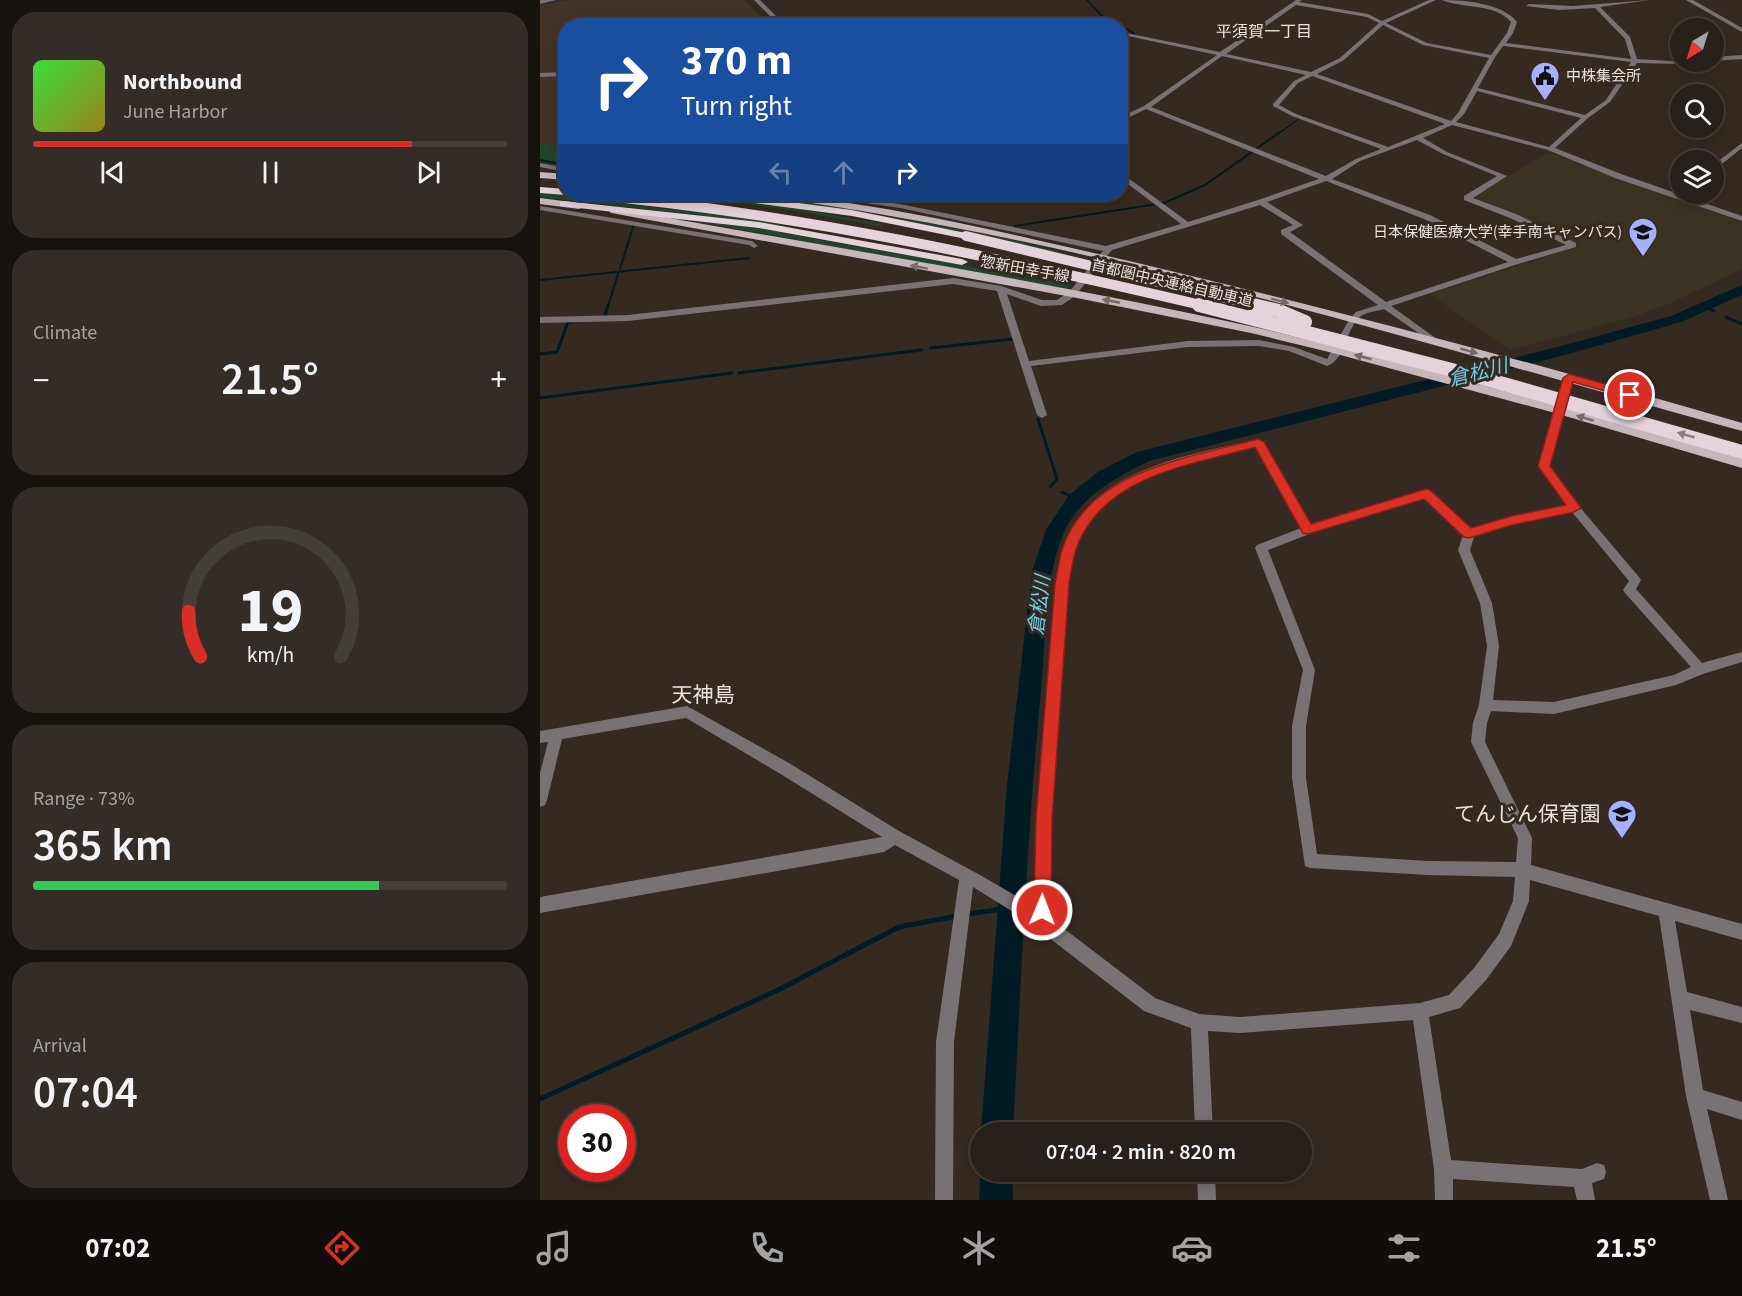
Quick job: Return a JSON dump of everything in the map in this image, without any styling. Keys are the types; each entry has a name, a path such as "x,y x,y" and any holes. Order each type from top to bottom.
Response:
{"highway":[{"path":"540,184 558,185"},
{"path":"540,190 558,191"},
{"name":"首都圏中央連絡自動車道","path":"648,201 702,207 862,232 1089,279 1282,325 1571,402 1742,452"},
{"name":"首都圏中央連絡自動車道","path":"699,201 770,210 906,233 1122,278 1507,374 1742,440"},
{"path":"763,201 831,210 966,236 1279,311 1305,322"},
{"path":"564,204 759,225 962,262 1248,321 1282,325"}],"main road":[{"path":"540,176 558,177"},
{"name":"惣新田幸手線","path":"540,201 676,222 1215,322 1336,350 1559,410 1742,464"},
{"name":"惣新田幸手線","path":"814,201 926,218 1104,253 1537,369 1742,427"}],"street":[{"path":"540,2 553,0"},
{"path":"757,0 776,18"},
{"path":"1388,149 1274,106 1296,82 1342,58 1382,23 1433,0"},
{"path":"864,201 910,208 1104,253 1326,180 1358,160 1418,138 1453,122 1476,89 1492,57 1504,44 1514,22 1510,16 1477,3 1445,0"},
{"path":"1510,16 1537,0"},
{"path":"1524,9 1599,8 1646,0"},
{"path":"1689,0 1742,30"},
{"path":"1128,116 1146,107 1296,1 1368,16 1425,44 1492,57"},
{"path":"1599,8 1628,38 1635,61"},
{"path":"1128,34 1311,74 1408,109 1550,149 1670,192"},
{"path":"1504,44 1635,61 1670,62"},
{"path":"1724,58 1742,57"},
{"path":"1550,149 1608,100 1635,61"},
{"path":"540,75 558,74"},
{"path":"1476,89 1586,117"},
{"path":"1146,107 1326,180 1427,217 1515,262"},
{"path":"1025,364 1188,344 1259,343 1292,349 1327,363 1331,361 1353,320 1359,314 1382,304 1573,245 1467,198 1503,176 1445,153 1418,138"},
{"path":"1724,160 1742,145"},
{"path":"540,165 558,168"},
{"path":"1128,180 1187,225"},
{"path":"1261,202 1299,225 1284,232 1434,341"},
{"path":"1702,204 1742,219"},
{"path":"540,208 752,243 754,246"},
{"path":"540,320 628,318 946,282 1001,289 1047,304 1059,303 1072,294 1104,253"},
{"path":"1001,289 1042,415"},
{"path":"1569,378 1544,466 1574,508 1635,580 1629,590 1700,669"},
{"path":"1037,919 1062,584 1068,551 1078,530 1098,506 1118,489 1141,475 1258,442 1308,530"},
{"path":"1469,534 1426,494 1308,530 1261,548 1309,670 1299,726 1299,778 1310,861 1427,868 1522,870 1742,932"},
{"path":"1469,534 1512,521 1574,508"},
{"path":"540,737 687,712 1037,919 1150,1005 1199,1022 1240,1025 1420,1011 1454,1002 1480,974 1505,940 1521,901 1525,838 1478,742 1480,723 1486,705 1493,646 1486,603 1464,550 1469,534"},
{"path":"1486,705 1554,708 1676,680 1700,669 1742,657"},
{"path":"540,800 557,734"},
{"path":"540,905 884,845 894,836"},
{"path":"944,1200 945,1041 971,878"},
{"path":"1666,912 1695,1096 1719,1200"},
{"path":"1680,999 1742,1015"},
{"path":"1420,1011 1443,1169 1444,1200"},
{"path":"1199,1022 1204,1122"},
{"path":"1695,1096 1742,1111"},
{"path":"1443,1169 1589,1175 1586,1200"},
{"path":"1206,1182 1207,1200"}],"shaded area":[{"path":"569,0 744,0 763,18 558,18 558,72 540,73 540,5"},
{"path":"558,76 558,163 540,159 540,77"},
{"name":"日本保健医療大学(幸手南キャンパス)","path":"1549,152 1670,196 1670,204 1692,204 1742,222 1742,269 1669,304 1626,319 1510,350 1430,294 1580,246 1543,226 1473,197"}],"green space":[{"path":"553,143 552,147 558,147 558,163 540,159 540,144"},
{"path":"540,192 558,194 558,199 540,197"},
{"path":"574,201 624,201 652,204 649,207 678,210 681,208 863,238 790,226"},
{"path":"722,201 755,201 882,224 880,226 791,210"},
{"path":"785,201 846,207 884,215"},
{"path":"889,215 1017,241 1084,258 921,225"},
{"path":"694,221 761,228 1072,286 1067,289"}],"waterway":[{"path":"1087,0 1106,18"},
{"path":"1128,30 1134,33 1128,35"},
{"path":"1278,134 1304,115"},
{"path":"1015,226 1164,203 1205,185 1280,132"},
{"path":"540,160 558,163"},
{"path":"620,269 634,224"},
{"path":"540,280 749,258"},
{"path":"608,306 618,274"},
{"name":"倉松川","path":"998,1122 1019,785 1042,571 1056,530 1065,513 1076,500 1105,477 1143,456 1559,352 1676,319 1742,289"},
{"path":"605,316 608,305"},
{"path":"1705,306 1714,311"},
{"path":"1726,317 1742,324"},
{"path":"540,354 557,352 568,322 572,322"},
{"path":"931,348 1013,339"},
{"path":"739,373 921,350"},
{"path":"540,398 732,373"},
{"path":"1038,419 1057,479 1050,487"},
{"path":"1062,492 1076,499"},
{"path":"967,914 1010,908"},
{"path":"540,1099 778,990 899,927 957,916"},
{"name":"倉松川","path":"996,1182 996,1200"}],"place":[{"name":"中株集会所","path":"1545,102"},
{"name":"日本保健医療大学(幸手南キャンパス)","path":"1643,258"},
{"name":"てんじん保育園","path":"1622,840"}],"district":[{"name":"平須賀一丁目","path":"1264,31"},
{"name":"天神島","path":"703,695"}],"route":[{"path":"1042,910 1044,819 1062,584 1068,551 1078,530 1091,512 1118,489 1141,475 1258,442 1308,530 1426,494 1469,534 1512,521 1574,508 1544,466 1569,378 1630,395"}]}
